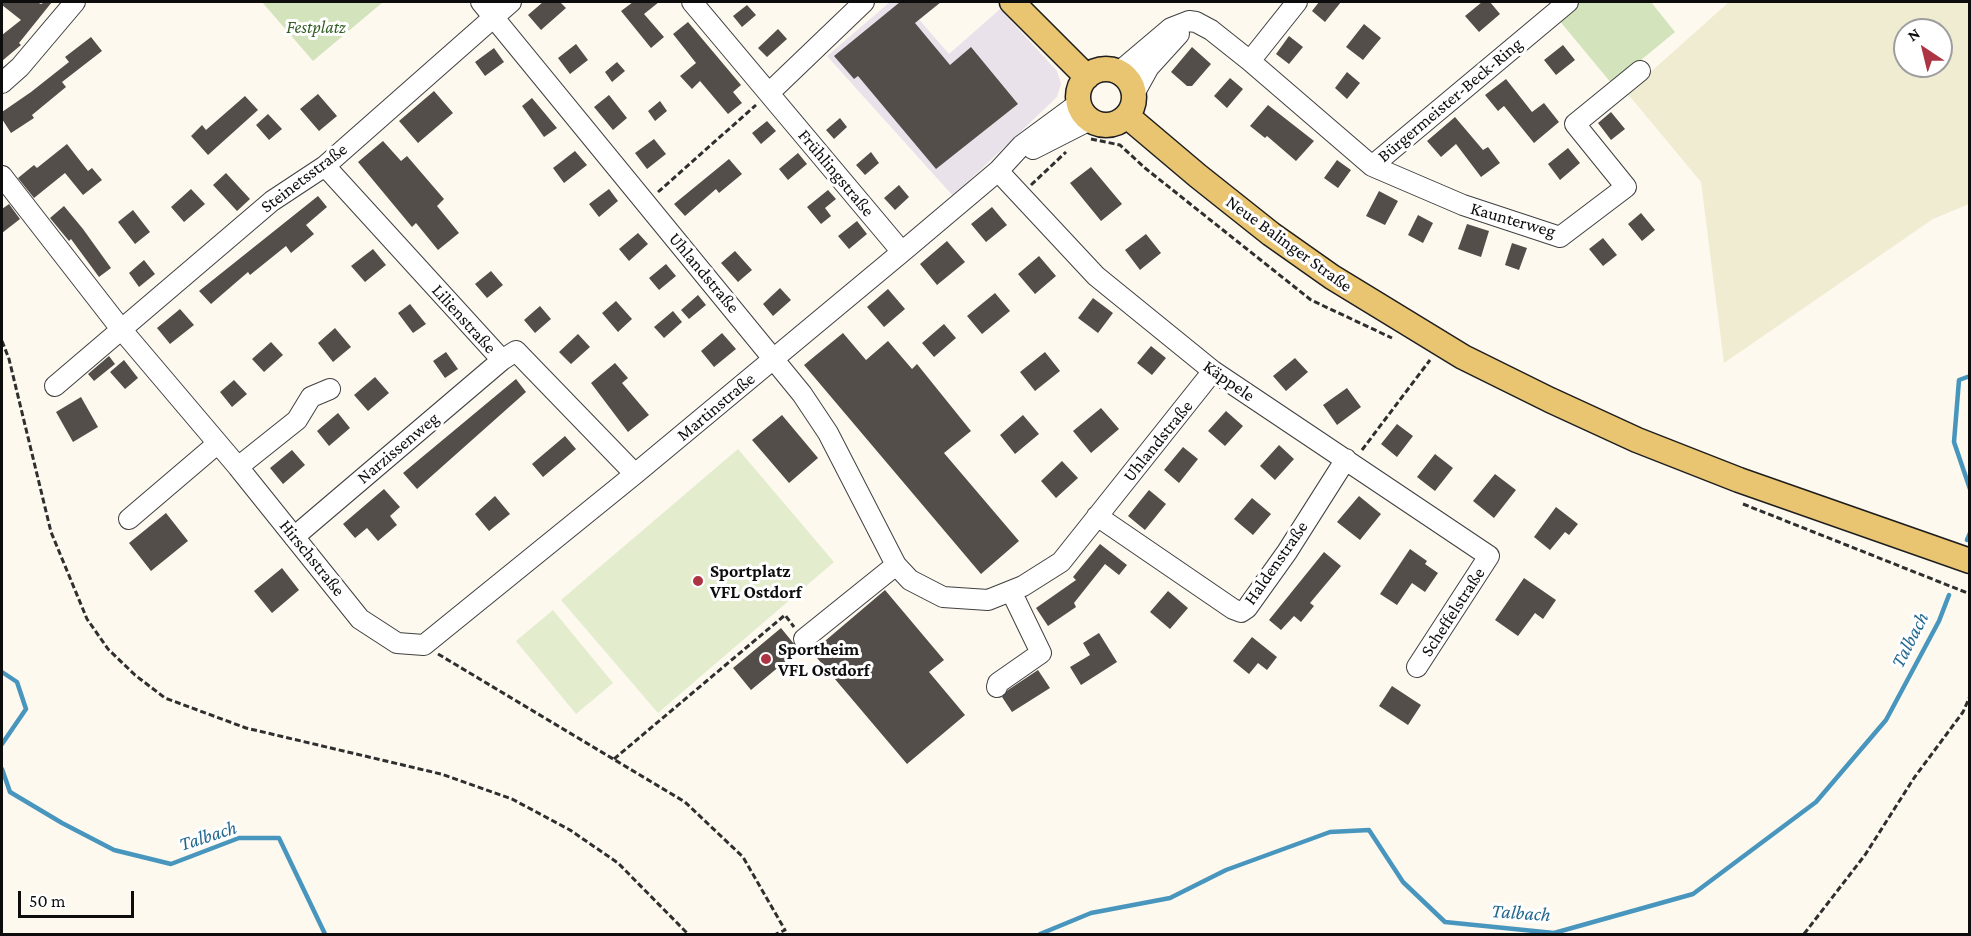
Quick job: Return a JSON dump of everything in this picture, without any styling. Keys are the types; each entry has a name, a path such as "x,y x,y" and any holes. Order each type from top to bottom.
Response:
{"main road":[{"path":"1012,2 1087,77"},
{"path":"1119,72 1106,69 1095,71 1080,86 1084,120 1107,125 1118,122 1130,105"},
{"name":"Neue Balinger Straße","path":"1119,72 1129,81 1130,105 1271,234 1332,277 1463,357 1637,440 1772,492 1970,561"}],"street":[{"path":"2,83 20,67 75,2"},
{"name":"Steinetsstraße","path":"121,329 272,201 325,166 487,9 511,2"},
{"name":"Frühlingstraße","path":"692,2 902,252"},
{"path":"769,93 864,2"},
{"path":"1250,61 1297,2"},
{"name":"Bürgermeister-Beck-Ring","path":"1189,21 1196,21 1211,30 1372,166 1568,2"},
{"name":"Uhlandstraße","path":"487,9 775,358 828,433 896,565 910,580 943,597 988,600 1023,586 1061,562 1214,371"},
{"path":"1119,72 1171,28 1189,21"},
{"path":"1130,105 1149,68 1189,21"},
{"name":"Kaunterweg","path":"1372,166 1463,205 1560,237 1626,187 1575,124 1640,71"},
{"name":"Martinstraße","path":"424,645 635,474 902,252 1001,168 1022,145 1084,120"},
{"name":"Lilienstraße","path":"325,166 502,360 516,351 635,474"},
{"name":"Käppele","path":"1001,168 1020,195 1095,276 1214,371 1489,556"},
{"name":"Hirschstraße","path":"2,176 121,329 238,467 360,619 397,643 424,645"},
{"path":"55,386 121,329"},
{"name":"Narzissenweg","path":"294,537 502,360"},
{"path":"238,467 297,420 311,397 330,389"},
{"path":"129,519 217,444"},
{"name":"Haldenstraße","path":"1097,516 1233,609 1241,612 1247,608 1349,461"},
{"name":"Scheffelstraße","path":"1417,667 1489,556"},
{"path":"804,639 896,565"},
{"path":"997,687 998,683 1041,653 1011,591"}],"path":[{"path":"645,203 769,93"},
{"path":"1084,120 1120,145"},
{"path":"1020,195 1067,151"},
{"path":"2,341 9,359 51,532 87,619 108,649 135,675 165,698 246,728 441,774 512,799 570,830 618,863 688,934"},
{"path":"1349,461 1432,357"},
{"path":"614,759 785,615 804,639"},
{"path":"424,645 685,802 743,857 785,930 776,934"},
{"path":"1804,934 1865,855 1914,778 1963,712 1970,696"}],"shaded area":[{"path":"890,2 904,2 949,54 1000,9 1057,71 1061,84 1057,97 953,196 827,56"},
{"path":"1729,2 1969,2 1969,204 1933,219 1724,363 1701,182 1627,93"}],"green space":[{"name":"Festplatz","path":"262,2 383,2 313,61"},
{"path":"1580,2 1651,2 1675,32 1612,84 1558,19"},
{"name":"Sportplatz VFL Ostdorf","path":"738,449 834,562 658,713 561,600"},
{"path":"553,610 613,683 576,714 516,641"}],"building":[{"path":"2,2 41,4 52,2 19,43 21,45 2,61 2,35 21,20 2,5"},
{"path":"543,2 560,2 566,8 541,30 528,15"},
{"path":"633,2 659,2 644,14 664,37 651,48 621,11"},
{"path":"900,2 941,2 915,23 950,65 971,47 1018,104 936,169 858,76 854,79 834,56"},
{"path":"1319,2 1341,2 1325,22 1312,11"},
{"path":"1482,2 1490,2 1500,14 1479,32 1465,16"},
{"path":"747,5 756,15 742,27 733,16"},
{"path":"688,22 741,85 733,92 742,103 728,114 700,81 692,89 680,76 696,63 673,34"},
{"path":"1364,24 1381,38 1363,60 1346,47"},
{"path":"778,29 787,39 767,57 758,48"},
{"path":"1289,36 1303,47 1289,64 1276,54"},
{"path":"91,37 102,51 62,82 66,87 32,115 34,118 11,133 2,119 2,112 69,62 65,57"},
{"path":"576,44 588,60 570,74 558,58"},
{"path":"1563,45 1575,60 1556,75 1544,60"},
{"path":"1192,47 1211,64 1192,86 1187,86 1171,72"},
{"path":"494,48 504,62 485,76 475,62"},
{"path":"617,62 625,71 612,82 605,72"},
{"path":"1347,72 1360,83 1347,99 1335,88"},
{"path":"1230,78 1243,89 1227,108 1214,96"},
{"path":"1506,79 1532,112 1544,103 1559,122 1534,143 1504,106 1498,111 1485,95"},
{"path":"434,91 453,113 418,143 399,121"},
{"path":"318,94 337,116 319,131 300,109"},
{"path":"609,95 627,118 613,130 594,107"},
{"path":"245,96 258,110 208,155 191,136 202,125 206,130"},
{"path":"532,98 557,128 544,137 522,106"},
{"path":"660,101 667,111 655,121 648,111"},
{"path":"1268,105 1314,141 1296,161 1267,136 1265,138 1250,126"},
{"path":"1611,112 1625,129 1611,140 1598,123"},
{"path":"268,114 282,129 269,140 256,125"},
{"path":"1455,117 1483,150 1488,147 1500,163 1481,177 1456,144 1441,157 1427,141"},
{"path":"840,118 847,127 834,139 826,130"},
{"path":"767,121 776,131 761,144 752,133"},
{"path":"654,139 666,154 647,169 635,153"},
{"path":"383,141 401,161 407,156 444,199 437,206 459,233 438,250 416,223 412,227 358,162"},
{"path":"67,144 88,171 92,168 102,180 83,195 65,173 34,198 18,178 34,165 37,168"},
{"path":"1568,148 1580,163 1560,180 1548,164"},
{"path":"575,151 587,165 564,183 553,168"},
{"path":"871,152 879,163 865,175 856,165"},
{"path":"798,153 807,164 788,180 779,169"},
{"path":"729,159 742,174 719,193 716,189 685,216 674,204"},
{"path":"1337,160 1351,170 1338,188 1324,178"},
{"path":"1091,167 1122,204 1101,221 1070,183"},
{"path":"226,173 250,199 237,211 213,185"},
{"path":"899,185 909,197 895,210 884,198"},
{"path":"191,189 205,204 184,222 171,207"},
{"path":"609,189 618,201 599,217 589,204"},
{"path":"828,190 836,199 825,208 831,216 821,224 807,207"},
{"path":"1379,191 1398,201 1385,225 1366,216"},
{"path":"318,196 327,207 306,225 314,234 291,253 286,246 250,275 248,272 211,304 199,291"},
{"path":"9,204 20,219 2,233 2,209"},
{"path":"64,206 111,268 99,277 71,239 69,241 50,218"},
{"path":"992,207 1007,225 986,242 971,224"},
{"path":"133,210 150,232 135,244 118,222"},
{"path":"1641,213 1655,230 1642,241 1628,224"},
{"path":"1418,215 1433,223 1423,243 1408,235"},
{"path":"857,221 867,234 849,249 838,236"},
{"path":"1467,224 1489,231 1481,257 1458,249"},
{"path":"638,233 648,244 629,261 619,249"},
{"path":"1146,234 1161,253 1140,270 1125,250"},
{"path":"1603,238 1617,255 1603,266 1589,249"},
{"path":"947,241 965,262 937,285 920,264"},
{"path":"1512,243 1527,248 1519,270 1505,265"},
{"path":"373,249 386,265 365,282 351,266"},
{"path":"735,251 752,270 738,282 721,263"},
{"path":"1039,256 1056,276 1035,294 1018,274"},
{"path":"144,260 155,274 139,287 129,273"},
{"path":"666,264 676,276 659,290 649,278"},
{"path":"491,271 503,285 487,298 475,284"},
{"path":"780,288 791,300 773,316 763,304"},
{"path":"888,289 905,309 884,327 867,307"},
{"path":"995,293 1010,311 982,334 967,316"},
{"path":"698,295 706,305 689,319 681,310"},
{"path":"1093,298 1113,313 1098,333 1078,318"},
{"path":"616,301 632,319 618,332 602,313"},
{"path":"410,304 426,324 413,333 398,313"},
{"path":"540,306 551,319 535,333 524,320"},
{"path":"180,309 194,325 170,344 157,328"},
{"path":"673,311 682,322 664,338 654,327"},
{"path":"944,324 956,338 934,357 922,343"},
{"path":"335,328 351,347 333,362 318,343"},
{"path":"722,333 736,349 714,367 701,351"},
{"path":"843,333 866,360 888,341 912,369 917,364 971,431 944,453 1019,541 981,574 804,365"},
{"path":"578,334 590,347 571,364 559,352"},
{"path":"271,342 283,355 264,372 252,359"},
{"path":"1151,346 1166,358 1152,375 1137,363"},
{"path":"446,352 458,369 445,378 433,361"},
{"path":"1045,352 1060,371 1035,391 1020,372"},
{"path":"109,356 115,364 94,381 88,374"},
{"path":"1295,358 1308,372 1286,391 1273,376"},
{"path":"124,360 138,378 125,389 110,372"},
{"path":"615,363 628,378 622,383 649,415 628,432 591,383"},
{"path":"375,377 389,393 368,411 354,395"},
{"path":"516,379 526,392 417,489 403,473"},
{"path":"234,380 247,394 232,407 220,392"},
{"path":"1347,388 1361,407 1337,425 1323,405"},
{"path":"81,397 98,427 73,442 56,412"},
{"path":"1101,408 1119,429 1091,453 1073,431"},
{"path":"1226,411 1243,426 1225,446 1208,431"},
{"path":"338,413 350,428 329,446 317,431"},
{"path":"782,415 818,458 789,483 752,440"},
{"path":"1023,415 1039,434 1015,454 1000,435"},
{"path":"1397,424 1413,436 1397,457 1381,444"},
{"path":"565,436 576,449 543,477 532,464"},
{"path":"1279,445 1294,459 1275,480 1260,466"},
{"path":"1183,447 1198,459 1179,483 1164,470"},
{"path":"292,450 305,465 283,484 270,468"},
{"path":"1435,454 1453,468 1435,491 1417,477"},
{"path":"1062,461 1078,478 1056,498 1041,481"},
{"path":"1495,474 1516,490 1494,518 1473,501"},
{"path":"384,489 400,507 390,516 397,525 378,541 367,528 355,538 343,524"},
{"path":"1149,490 1166,504 1145,530 1128,516"},
{"path":"495,496 510,514 489,531 475,514"},
{"path":"1359,496 1381,514 1360,540 1337,522"},
{"path":"1252,498 1271,514 1253,535 1234,519"},
{"path":"1556,507 1578,524 1569,535 1565,532 1550,550 1534,537"},
{"path":"166,513 188,541 151,571 129,543"},
{"path":"1100,544 1127,565 1119,575 1105,564 1074,603 1076,607 1048,626 1036,608 1076,580 1073,577"},
{"path":"1410,549 1427,561 1425,564 1438,573 1425,592 1412,583 1397,605 1380,594"},
{"path":"1324,552 1341,566 1310,603 1314,606 1301,622 1294,616 1281,630 1269,620"},
{"path":"282,568 299,590 272,613 254,591"},
{"path":"1524,578 1556,600 1543,619 1535,613 1518,636 1495,620"},
{"path":"885,590 944,660 929,672 965,715 907,764 812,652"},
{"path":"1168,591 1188,608 1170,629 1150,612"},
{"name":"Sportheim VFL Ostdorf","path":"781,628 799,650 751,690 733,668"},
{"path":"1099,633 1117,662 1081,685 1070,667 1090,655 1083,643"},
{"path":"1252,637 1277,657 1267,670 1258,663 1249,674 1233,661"},
{"path":"1038,670 1050,688 1012,712 1002,697 1008,690"},
{"path":"1392,686 1421,705 1408,725 1379,706"}],"waterway":[{"name":"Talbach","path":"1970,376 1959,380 1954,442 1970,489"},
{"name":"Talbach","path":"1967,540 1970,533"},
{"name":"Talbach","path":"1040,934 1091,913 1170,898 1226,870 1330,832 1369,830 1403,882 1445,922 1554,933 1693,894 1816,802 1886,720 1939,621 1949,595"},
{"name":"Talbach","path":"2,672 17,682 26,709 2,744"},
{"name":"Talbach","path":"2,769 10,792 114,850 171,864 239,838 279,838 325,934"}],"place":[{"name":"Sportplatz VFL Ostdorf","path":"698,581"},
{"name":"Sportheim VFL Ostdorf","path":"766,659"}]}
